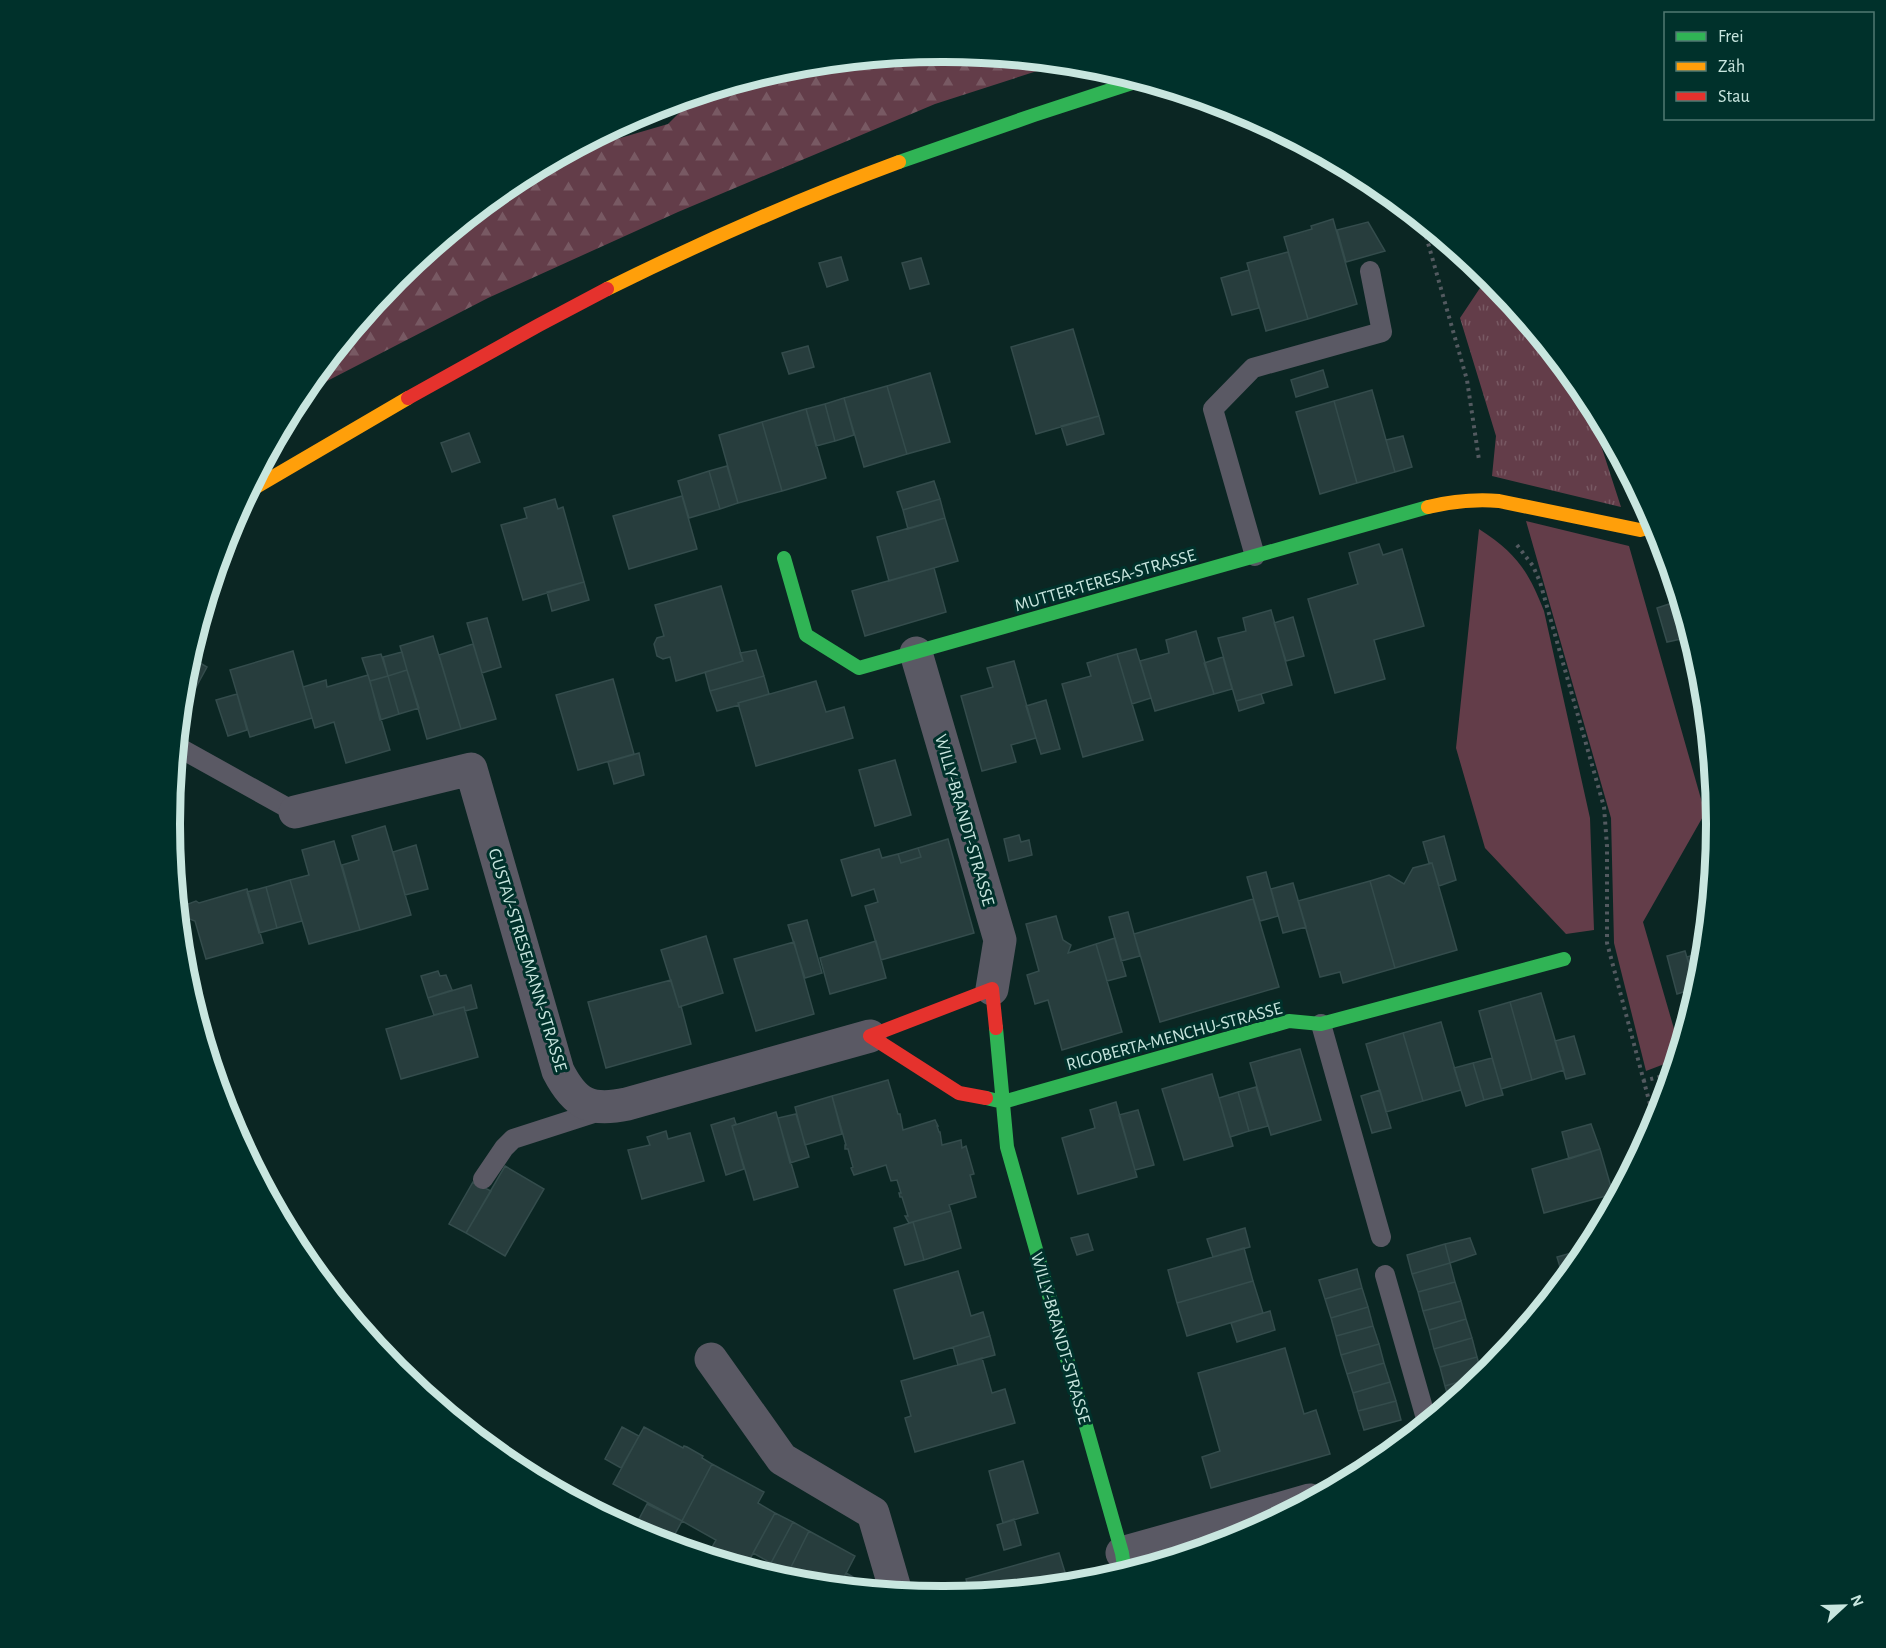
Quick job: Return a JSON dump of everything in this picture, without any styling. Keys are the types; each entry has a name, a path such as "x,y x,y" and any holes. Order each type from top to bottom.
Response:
{"street":[{"path":"261,484 508,342 717,236 784,207 928,151 1128,84"},
{"name":"MUTTER-TERESA-STRASSE","path":"784,558 806,635 859,668 1442,502 1469,499 1499,501 1640,530 1646,529"},
{"name":"WILLY-BRANDT-STRASSE","path":"916,652 1000,940 992,989 1007,1147 1123,1563"},
{"name":"GUSTAV-STRESEMANN-STRASSE","path":"295,812 471,769 558,1071 566,1086 583,1103 597,1107 611,1107 870,1036"},
{"name":"RIGOBERTA-MENCHU-STRASSE","path":"1003,1102 1289,1021 1321,1024 1564,959"},
{"path":"870,1036 992,989"},
{"path":"870,1036 959,1093 1003,1102"},
{"path":"711,1359 782,1460 873,1513 894,1585"},
{"path":"1123,1563 1260,1517"}],"lane":[{"path":"1255,556 1213,409 1253,368 1382,332 1370,271"},
{"path":"184,751 295,812"},
{"path":"1321,1024 1381,1237"},
{"path":"483,1179 513,1139 611,1107"},
{"path":"1385,1275 1425,1414"}],"path":[{"path":"1425,234 1467,380 1479,463 1499,501 1507,532 1533,566 1540,582 1604,807 1607,846 1607,944 1650,1107"},
{"path":"1643,1082 1662,1077"}],"green space":[{"path":"943,62 993,63 1045,68 935,104 678,212 488,298 320,385 370,321 404,285 479,219 519,190 598,145 668,124 685,107 698,102 746,87 843,68 893,63"},
{"path":"1482,285 1516,321 1577,400 1597,433 1621,507 1492,476 1496,436 1460,318"},
{"path":"1526,521 1629,546 1705,813 1643,922 1676,1035 1667,1063 1646,1071 1614,943 1611,818"},
{"path":"1479,529 1512,555 1526,573 1544,611 1590,818 1594,930 1566,934 1485,848 1456,748"}],"building":[{"path":"1333,219 1357,304 1308,319 1284,237 1312,229 1311,226"},
{"path":"1368,222 1385,251 1346,262 1337,230"},
{"path":"1288,252 1308,319 1266,331 1247,263"},
{"path":"841,257 848,280 827,287 819,263"},
{"path":"921,258 929,284 910,289 902,263"},
{"path":"1249,270 1259,308 1232,315 1221,278"},
{"path":"1073,329 1099,416 1036,434 1011,347"},
{"path":"808,346 814,367 789,374 782,353"},
{"path":"1323,370 1328,387 1296,397 1291,380"},
{"path":"930,373 950,442 907,454 887,386"},
{"path":"887,386 907,454 864,467 844,398"},
{"path":"1372,390 1395,472 1357,483 1334,401"},
{"path":"844,398 854,435 835,441 825,404"},
{"path":"1334,401 1357,483 1320,494 1296,412"},
{"path":"825,404 835,441 816,446 806,409"},
{"path":"806,409 826,478 782,491 762,422"},
{"path":"1099,416 1104,434 1067,445 1061,426"},
{"path":"762,422 782,491 738,503 719,435"},
{"path":"469,433 480,462 452,472 441,443"},
{"path":"1403,436 1412,467 1395,472 1386,440"},
{"path":"727,466 738,503 720,509 709,471"},
{"path":"709,471 720,509 689,518 678,481"},
{"path":"934,481 940,499 903,510 897,492"},
{"path":"682,496 697,549 629,569 613,516"},
{"path":"555,499 558,509 563,507 584,582 523,600 501,525 527,518 524,508"},
{"path":"940,499 945,518 908,529 903,510"},
{"path":"945,518 958,561 889,581 877,537"},
{"path":"1379,544 1383,555 1402,549 1424,626 1374,640 1385,679 1335,693 1308,599 1358,584 1349,553"},
{"path":"934,568 946,612 865,636 852,591"},
{"path":"584,582 589,600 552,611 547,592"},
{"path":"721,586 743,661 676,681 670,657 663,659 657,656 654,644 657,638 664,636 655,605"},
{"path":"1672,603 1683,639 1667,642 1657,608"},
{"path":"1271,610 1292,685 1236,701 1218,638 1246,631 1243,618"},
{"path":"1293,617 1304,656 1286,661 1274,623"},
{"path":"487,618 501,667 482,673 467,623"},
{"path":"1196,631 1214,694 1155,711 1140,661 1169,653 1166,640"},
{"path":"433,636 461,729 427,739 400,646"},
{"path":"473,644 496,719 461,729 439,655"},
{"path":"1136,649 1151,698 1132,704 1117,654"},
{"path":"756,650 764,676 710,691 705,672 743,661 740,653"},
{"path":"293,651 312,718 250,737 230,670"},
{"path":"402,652 407,670 388,676 383,657"},
{"path":"381,654 388,676 370,681 362,658"},
{"path":"1117,654 1143,740 1083,757 1062,684 1091,676 1087,663"},
{"path":"1223,657 1232,689 1214,694 1204,663"},
{"path":"1014,661 1036,738 1011,745 1016,762 982,771 961,696 993,687 987,668"},
{"path":"198,662 207,667 195,689 193,688"},
{"path":"407,670 419,708 399,714 388,676"},
{"path":"368,675 390,750 346,763 334,722 315,728 303,687 326,680 327,687"},
{"path":"388,676 399,714 380,720 370,681"},
{"path":"764,676 769,694 717,711 710,691"},
{"path":"613,679 634,754 578,770 556,695"},
{"path":"816,681 826,712 844,707 853,738 756,766 738,703"},
{"path":"237,694 247,730 228,736 216,700"},
{"path":"1261,694 1264,703 1239,711 1236,701"},
{"path":"1046,700 1060,749 1041,754 1026,706"},
{"path":"639,753 644,775 614,784 608,762"},
{"path":"895,760 911,815 875,826 859,770"},
{"path":"385,826 411,915 360,930 342,865 359,860 352,836"},
{"path":"1019,835 1021,842 1029,840 1032,855 1009,861 1004,839"},
{"path":"1444,836 1456,880 1439,886 1423,842"},
{"path":"948,839 974,933 881,960 865,906 878,902 874,889 852,896 841,860 879,849 882,858 898,854 901,863 921,857 918,848"},
{"path":"334,841 360,930 309,944 290,880 309,875 302,850"},
{"path":"416,845 428,889 405,895 393,852"},
{"path":"918,848 921,857 901,863 898,854"},
{"path":"1432,863 1457,950 1395,968 1370,881 1389,875 1404,884 1413,868"},
{"path":"1266,872 1278,916 1260,921 1247,877"},
{"path":"290,880 302,921 277,928 266,887"},
{"path":"1370,881 1395,968 1343,983 1340,972 1320,977 1298,901"},
{"path":"1293,883 1306,927 1283,933 1271,889"},
{"path":"266,887 277,928 259,933 247,892"},
{"path":"247,889 263,943 206,959 195,921 187,918 186,915 188,904 196,901 199,903"},
{"path":"1253,899 1279,987 1160,1022 1134,934"},
{"path":"1128,912 1140,956 1121,961 1109,917"},
{"path":"1056,916 1063,940 1071,945 1068,953 1096,944 1122,1032 1062,1050 1048,1000 1035,1004 1027,975 1039,971 1026,924"},
{"path":"807,920 822,973 805,978 788,925"},
{"path":"706,936 723,993 679,1007 661,950"},
{"path":"1115,938 1126,976 1107,981 1096,944"},
{"path":"876,941 886,978 830,994 820,958"},
{"path":"794,942 814,1014 756,1031 734,959"},
{"path":"1685,951 1691,972 1687,991 1677,994 1667,956"},
{"path":"1694,955 1691,971 1687,957"},
{"path":"438,971 440,976 446,975 452,990 428,998 421,976"},
{"path":"671,980 691,1044 606,1068 588,1002"},
{"path":"471,985 477,1008 465,1011 464,1007 434,1015 428,998"},
{"path":"1541,993 1564,1070 1532,1080 1510,1002"},
{"path":"1510,1002 1532,1080 1501,1089 1479,1011"},
{"path":"464,1007 478,1057 401,1079 386,1029"},
{"path":"1441,1022 1461,1090 1423,1101 1403,1033"},
{"path":"1403,1033 1423,1101 1386,1112 1366,1044"},
{"path":"1574,1036 1585,1074 1566,1079 1555,1041"},
{"path":"1300,1049 1321,1120 1271,1135 1250,1063"},
{"path":"1492,1058 1503,1095 1484,1100 1473,1063"},
{"path":"1473,1063 1484,1100 1466,1106 1454,1068"},
{"path":"1212,1074 1233,1146 1184,1160 1162,1089"},
{"path":"888,1080 903,1130 935,1120 942,1145 961,1140 962,1148 966,1146 974,1174 970,1175 976,1197 949,1205 951,1211 909,1223 905,1216 908,1216 902,1197 900,1197 897,1180 891,1181 886,1165 854,1175 832,1096"},
{"path":"1256,1087 1268,1126 1249,1131 1238,1092"},
{"path":"1380,1090 1391,1128 1372,1133 1361,1096"},
{"path":"1238,1092 1249,1131 1230,1137 1219,1098"},
{"path":"832,1096 842,1134 805,1145 795,1107"},
{"path":"1116,1102 1137,1177 1078,1194 1062,1138 1095,1128 1090,1110"},
{"path":"1138,1110 1154,1165 1135,1170 1119,1115"},
{"path":"776,1112 798,1187 754,1200 732,1126"},
{"path":"796,1114 809,1157 790,1163 778,1118"},
{"path":"734,1118 736,1124 732,1126 744,1169 726,1175 711,1125"},
{"path":"1591,1124 1600,1149 1569,1159 1562,1132"},
{"path":"666,1131 668,1139 690,1133 704,1181 642,1199 628,1150 650,1145 647,1137"},
{"path":"1600,1149 1612,1189 1608,1195 1544,1213 1532,1169"},
{"path":"505,1166 544,1189 505,1256 466,1233"},
{"path":"473,1182 491,1191 466,1233 449,1224"},
{"path":"951,1211 961,1248 924,1260 913,1222"},
{"path":"913,1222 924,1260 905,1265 894,1228"},
{"path":"1245,1228 1250,1247 1213,1257 1207,1239"},
{"path":"1088,1234 1093,1250 1077,1255 1071,1238"},
{"path":"1470,1238 1476,1254 1450,1263 1445,1244"},
{"path":"1445,1244 1450,1263 1412,1274 1407,1255"},
{"path":"1244,1248 1253,1281 1177,1303 1168,1270"},
{"path":"1574,1252 1561,1270 1557,1257"},
{"path":"1450,1263 1455,1282 1418,1292 1412,1274"},
{"path":"1357,1269 1362,1288 1325,1299 1319,1280"},
{"path":"958,1271 971,1316 983,1312 990,1336 914,1359 894,1290"},
{"path":"1253,1281 1263,1313 1187,1336 1177,1303"},
{"path":"1455,1282 1461,1301 1423,1311 1418,1292"},
{"path":"1362,1288 1368,1307 1331,1318 1325,1299"},
{"path":"1461,1301 1466,1319 1429,1330 1423,1311"},
{"path":"1368,1307 1373,1326 1336,1336 1331,1318"},
{"path":"1270,1311 1275,1330 1237,1342 1231,1323"},
{"path":"1466,1319 1472,1338 1434,1349 1429,1330"},
{"path":"1373,1326 1379,1344 1341,1355 1336,1336"},
{"path":"990,1336 995,1355 958,1365 953,1347"},
{"path":"1472,1338 1477,1357 1440,1367 1434,1349"},
{"path":"1379,1344 1384,1363 1347,1374 1341,1355"},
{"path":"1285,1348 1304,1414 1316,1410 1330,1454 1211,1488 1202,1457 1220,1451 1198,1373"},
{"path":"1477,1357 1479,1365 1463,1381 1445,1386 1440,1367"},
{"path":"982,1358 992,1393 1005,1389 1015,1423 915,1452 905,1418 911,1416 901,1381"},
{"path":"1384,1363 1390,1382 1353,1393 1347,1374"},
{"path":"1463,1381 1448,1395 1445,1386"},
{"path":"1390,1382 1396,1401 1358,1411 1353,1393"},
{"path":"1396,1401 1401,1420 1364,1430 1358,1411"},
{"path":"622,1427 639,1436 621,1468 605,1459"},
{"path":"644,1427 683,1448 687,1447 712,1464 682,1521 613,1484"},
{"path":"1023,1461 1038,1513 1003,1523 989,1471"},
{"path":"712,1464 764,1492 758,1503 775,1513 749,1562 710,1550 716,1540 682,1521"},
{"path":"647,1504 682,1521 674,1537 637,1522"},
{"path":"775,1513 793,1522 771,1563 753,1553"},
{"path":"1014,1519 1021,1545 1004,1550 997,1525"},
{"path":"793,1522 809,1531 789,1571 771,1563"},
{"path":"809,1531 855,1556 843,1580 789,1571"},
{"path":"1059,1553 1066,1576 993,1585 968,1586 966,1579"},
{"path":"846,1573 862,1582 843,1580"}],"traffic: fast":[{"path":"899,162 1128,84"},
{"path":"784,558 806,635 859,668 1428,507"},
{"path":"986,1098 1003,1102 1289,1021 1321,1024 1564,959"},
{"path":"996,1028 1007,1147 1124,1565"}],"traffic: slow":[{"path":"607,289 751,222 899,162"},
{"path":"260,484 408,398"},
{"path":"1428,507 1464,501 1499,501 1640,530 1646,529"}],"traffic: jam":[{"path":"408,398 607,289"},
{"path":"986,1098 959,1093 870,1036 992,989 996,1028"}]}
